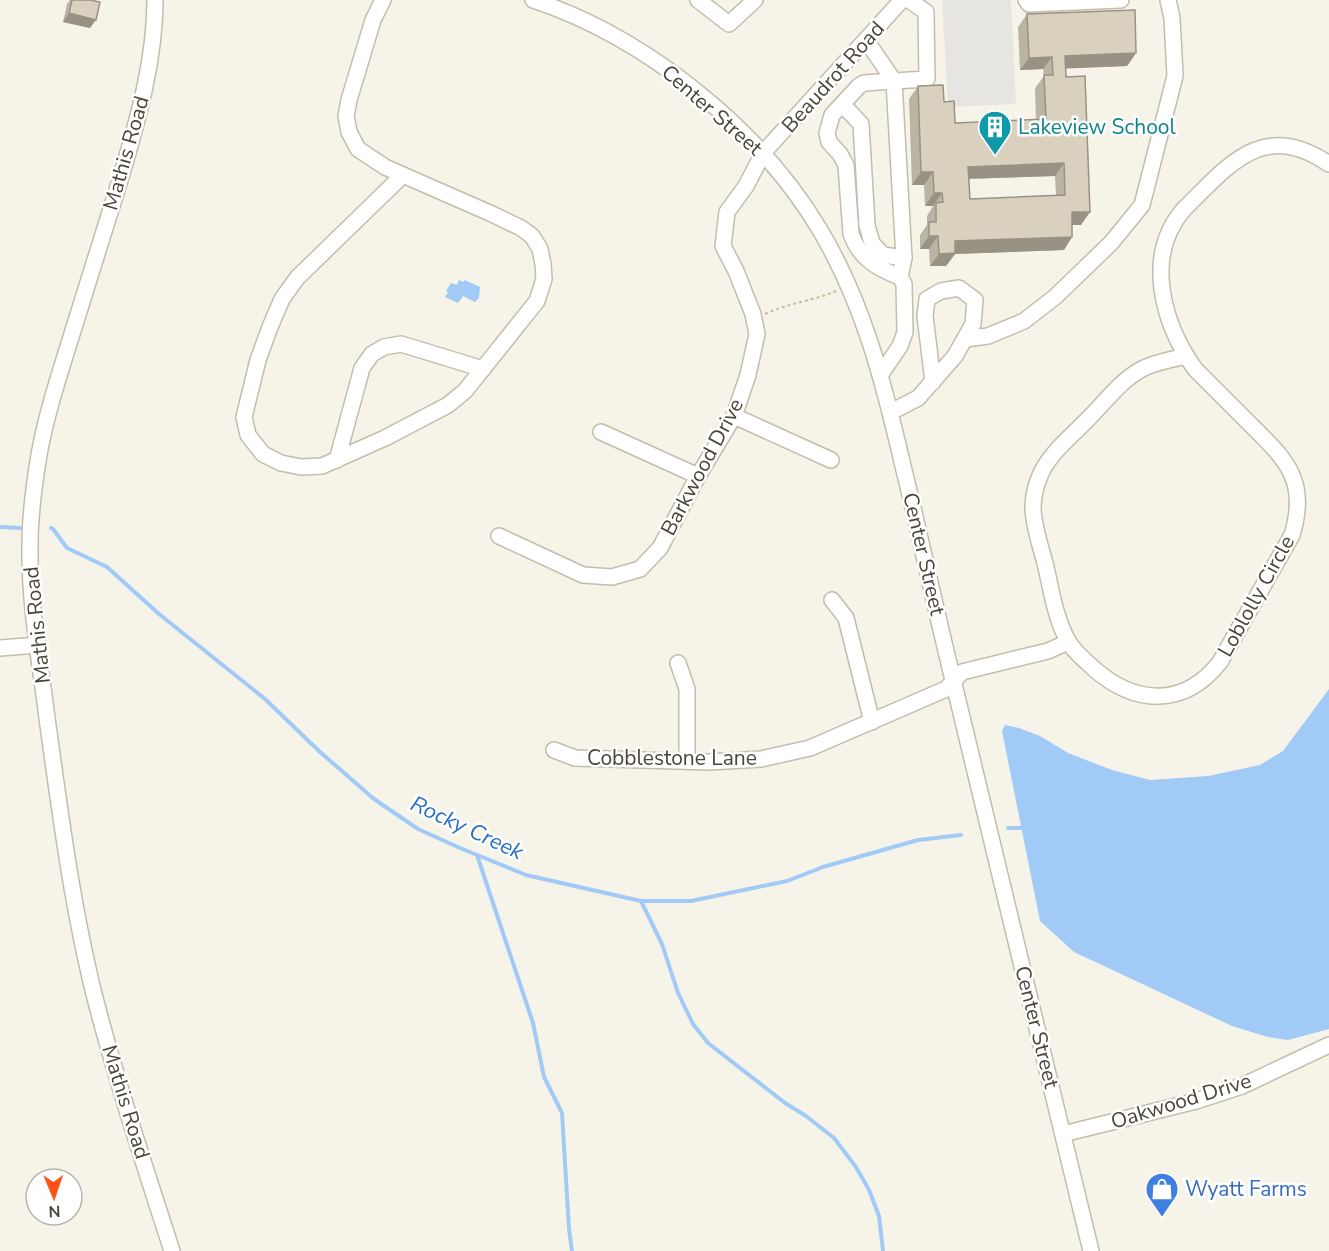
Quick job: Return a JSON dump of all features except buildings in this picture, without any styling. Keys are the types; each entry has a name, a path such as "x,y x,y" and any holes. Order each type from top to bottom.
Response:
{"street":[{"name":"Mathis Road","path":"155,0 151,52 134,132 54,395 40,452 33,498 30,545 31,592 59,803 78,919 94,997 172,1251"},
{"path":"383,0 373,20 346,116 349,132 358,149 403,176 521,228 532,236 540,249 544,279 537,301 465,391 448,405 322,466 301,467 281,463 263,454 248,435 244,417 258,360 282,299 297,278 403,176"},
{"name":"Center Street","path":"533,0 600,28 656,61 707,101 763,153 805,207 843,272 864,323 891,412 952,680 1091,1251"},
{"path":"698,0 729,24 755,0"},
{"name":"Beaudrot Road","path":"763,153 902,0"},
{"path":"900,277 870,264 862,255 851,234 846,165 829,142 826,133 832,115 853,91 864,83 927,79 926,12 909,0"},
{"path":"1026,0 1029,4 1121,0"},
{"path":"965,339 988,336 1024,321 1055,297 1103,250 1143,205 1175,76 1172,18 1168,0"},
{"path":"866,40 894,81 904,258 900,277 905,294 905,332 900,346 881,374"},
{"path":"843,105 861,124 867,225 872,243 882,255 904,258"},
{"name":"Loblolly Circle","path":"1185,356 1150,365 1130,377 1052,456 1039,477 1033,498 1034,520 1058,618 1068,642 1098,672 1130,691 1152,697 1187,691 1204,679 1220,662 1292,535 1299,502 1298,492 1287,465 1274,448 1195,369 1185,356 1170,321 1160,279 1164,241 1177,217 1238,158 1258,149 1277,146 1296,147 1315,154 1329,164"},
{"name":"Barkwood Drive","path":"498,536 583,575 612,578 640,570 660,548 698,476 734,416 748,375 757,334 754,319 736,271 723,246 727,212 746,186 763,153"},
{"path":"891,412 918,398 933,382 955,356 965,339 973,324 975,300 959,288 941,291 927,299 925,316 933,382"},
{"path":"337,460 362,368 372,354 384,347 401,344 483,369"},
{"path":"734,416 831,460"},
{"path":"601,432 698,476"},
{"path":"831,600 846,618 872,722"},
{"path":"952,680 962,672 1048,651 1068,642"},
{"path":"0,648 38,645"},
{"path":"678,663 687,688 687,761"},
{"name":"Cobblestone Lane","path":"554,750 575,758 687,761 761,759 810,748 946,689 952,680"},
{"name":"Oakwood Drive","path":"1063,1134 1196,1101 1242,1086 1329,1045"}],"path":[{"path":"754,319 785,304 817,299 836,291"}],"shaded area":[{"path":"942,0 1011,0 1016,104 948,107"}],"water":[{"path":"459,280 463,282 465,280 480,287 479,298 475,302 463,296 458,303 445,297 451,283 457,285"},
{"path":"1329,689 1329,1029 1288,1040 1268,1037 1232,1026 1074,952 1040,921 1002,731 1005,725 1040,736 1068,753 1112,770 1150,780 1208,776 1260,765 1283,751"}],"waterway":[{"name":"Rocky Creek","path":"0,527 20,528"},
{"name":"Rocky Creek","path":"51,528 67,548 107,567 159,614 265,699 320,752 374,799 418,829 526,875 641,901 691,901 787,881 823,867 918,840 961,835"},
{"name":"Rocky Creek","path":"1008,828 1021,828"},
{"path":"477,855 533,1023 544,1077 562,1113 572,1251"},
{"path":"641,901 662,944 678,993 693,1024 708,1043 834,1138 856,1167 869,1190 879,1216 883,1251"}],"place":[{"name":"Lakeview School","path":"995,156"},
{"name":"Wyatt Farms","path":"1162,1218"}]}
